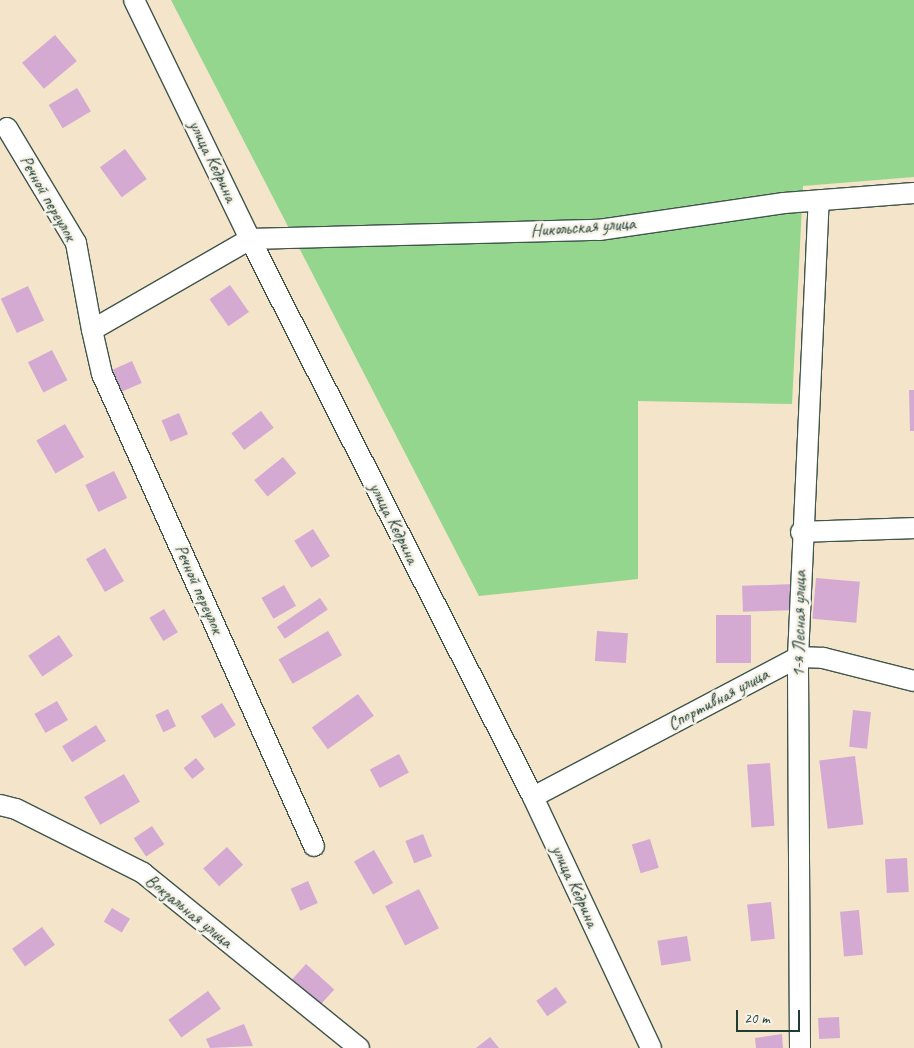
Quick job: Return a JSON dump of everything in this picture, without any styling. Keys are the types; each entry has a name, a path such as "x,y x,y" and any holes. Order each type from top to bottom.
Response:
{"street":[{"name":"улица Кедрина","path":"134,0 250,239 533,797 651,1048"},
{"name":"Речной переулок","path":"7,128 76,243 102,374 314,846"},
{"name":"Никольская улица","path":"250,239 599,230 819,200 914,193"},
{"name":"1-я Лесная улица","path":"800,1048 798,657 801,532 819,200"},
{"path":"92,330 250,239"},
{"path":"801,532 914,528"},
{"path":"798,657 823,658 914,681"},
{"name":"Спортивная улица","path":"533,797 798,657"},
{"name":"Вокзальная улица","path":"0,805 16,809 144,873 359,1048"}],"green space":[{"path":"171,0 914,0 914,177 803,186 792,404 638,401 638,579 479,596"}],"building":[{"path":"55,35 77,61 44,89 22,63"},
{"path":"77,88 91,111 63,128 49,105"},
{"path":"125,149 147,179 122,197 100,167"},
{"path":"230,285 249,312 228,326 210,299"},
{"path":"28,286 44,320 17,333 1,299"},
{"path":"52,350 67,380 43,393 28,362"},
{"path":"132,361 142,383 122,392 112,370"},
{"path":"909,390 914,390 914,431 910,431"},
{"path":"261,411 274,428 244,450 231,433"},
{"path":"179,413 188,434 170,442 162,420"},
{"path":"65,424 84,457 55,473 36,440"},
{"path":"283,457 296,473 267,497 254,480"},
{"path":"114,471 127,498 98,512 85,485"},
{"path":"313,529 330,556 311,568 294,541"},
{"path":"105,548 124,581 105,592 86,559"},
{"path":"816,578 860,582 856,623 812,619"},
{"path":"795,584 796,610 743,612 742,586"},
{"path":"284,585 296,606 273,619 261,598"},
{"path":"320,598 328,610 285,639 277,627"},
{"path":"164,609 178,632 163,641 149,618"},
{"path":"716,615 751,615 751,663 716,663"},
{"path":"328,631 342,655 293,684 279,660"},
{"path":"597,631 628,633 626,663 595,661"},
{"path":"59,635 73,656 42,676 28,656"},
{"path":"358,694 374,716 328,749 312,728"},
{"path":"57,701 68,720 45,733 34,714"},
{"path":"222,703 236,725 215,738 201,716"},
{"path":"168,709 176,726 163,732 155,715"},
{"path":"853,710 871,712 867,749 849,747"},
{"path":"96,725 106,741 72,762 62,746"},
{"path":"399,754 409,773 380,788 370,769"},
{"path":"855,756 863,824 828,829 819,760"},
{"path":"196,758 205,769 192,779 184,768"},
{"path":"770,763 774,826 751,827 747,765"},
{"path":"124,774 140,802 100,825 84,797"},
{"path":"152,826 164,844 146,857 134,838"},
{"path":"423,834 432,856 414,863 405,841"},
{"path":"650,839 659,868 641,873 632,845"},
{"path":"227,847 243,865 219,886 203,868"},
{"path":"374,850 393,883 373,894 354,862"},
{"path":"907,858 909,892 887,893 885,859"},
{"path":"308,881 318,903 300,911 291,889"},
{"path":"419,889 439,928 405,945 385,906"},
{"path":"771,902 775,939 751,941 747,905"},
{"path":"112,908 130,919 122,933 104,922"},
{"path":"859,910 863,955 844,956 840,912"},
{"path":"42,927 55,945 25,967 12,949"},
{"path":"687,936 691,961 661,965 657,941"},
{"path":"306,964 334,989 319,1007 291,981"},
{"path":"556,987 567,1003 547,1016 536,1001"},
{"path":"208,991 221,1009 181,1038 168,1020"},
{"path":"839,1017 840,1038 819,1039 818,1018"},
{"path":"244,1024 253,1046 210,1048 206,1039"},
{"path":"782,1034 783,1048 756,1048 755,1038"},
{"path":"490,1037 499,1048 476,1048"}]}
